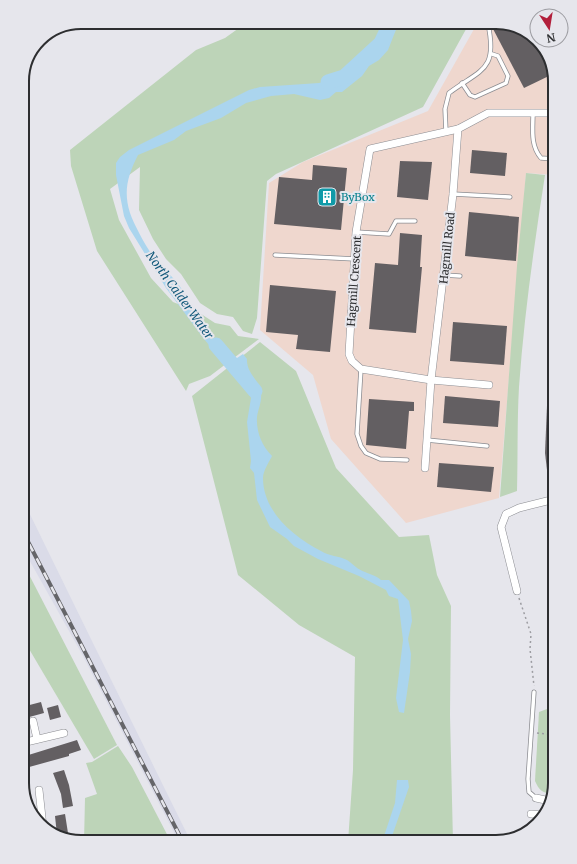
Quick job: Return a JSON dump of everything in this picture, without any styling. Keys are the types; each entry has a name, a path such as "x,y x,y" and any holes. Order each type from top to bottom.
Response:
{"street":[{"path":"458,129 488,113 548,113"},
{"name":"Hagmill Crescent","path":"361,369 352,361 349,354 356,232 370,149 458,129"},
{"name":"Hagmill Road","path":"425,468 431,380 453,194 458,129"},
{"path":"361,369 431,380 489,385"},
{"path":"517,591 501,527 506,514 519,508 548,501"},
{"path":"33,721 37,739"},
{"path":"29,741 64,733"},
{"path":"42,793 44,819"},
{"path":"536,798 545,800"},
{"path":"531,814 537,814"}],"lane":[{"path":"446,132 445,109 449,93 462,83 477,75 487,65 492,54 492,39 489,29"},
{"path":"462,83 470,95 475,97 506,83 508,76 498,56 492,54"},
{"path":"533,113 532,140 536,152 541,158 548,158"},
{"path":"453,194 510,197"},
{"path":"356,232 389,234 396,221 415,221"},
{"path":"274,255 355,259"},
{"path":"444,275 460,276"},
{"path":"361,369 357,434 361,446 366,453 380,459 407,460"},
{"path":"427,440 487,446"},
{"path":"534,692 530,736 529,792 536,798"}],"path":[{"path":"517,591 531,634 530,649 534,692"},
{"path":"530,736 537,733 548,734"}],"shaded area":[{"path":"474,29 499,29 513,32 529,41 529,48 536,48 541,55 548,74 548,175 526,173 499,498 406,523 331,439 313,375 260,330 269,183 303,162 428,111"},
{"path":"29,512 188,835 175,835 83,656 29,560"}],"green space":[{"path":"238,29 466,29 423,107 276,174 267,181 257,318 252,334 243,331 233,317 217,314 200,303 181,274 166,259 153,239 139,210 140,167 110,189 119,220 151,278 173,302 198,312 215,323 230,326 238,336 259,339 210,376 189,384 186,391 97,251 71,166 70,150 196,50 225,38"},
{"path":"526,173 545,175 530,281 521,360 518,400 517,491 500,497 517,266"},
{"path":"260,342 296,371 336,468 399,537 429,535 437,575 451,606 450,715 453,835 348,835 353,770 355,657 299,625 238,575 192,396"},
{"path":"29,575 117,745 94,759 29,649"},
{"path":"548,709 547,793 538,787 535,781 539,712"},
{"path":"118,746 132,767 167,835 84,835 85,798 97,794 86,763 92,762"}],"water":[{"path":"384,29 396,29 388,50 379,60 369,66 362,76 342,92 336,92 329,98 320,100 294,94 271,96 246,103 221,118 186,131 174,140 138,155 129,176 127,197 132,219 139,233 157,261 181,288 203,328 218,346 227,353 237,358 243,354 247,359 248,368 258,384 261,393 257,423 265,448 272,456 263,475 264,490 268,502 274,512 291,531 311,545 324,553 347,560 360,570 381,580 389,580 409,601 412,621 408,639 411,654 404,713 399,712 396,698 403,640 398,599 389,596 386,590 359,576 318,559 294,546 270,527 257,500 254,473 250,468 251,461 247,422 251,398 240,369 237,364 219,357 166,288 129,228 124,216 116,175 116,163 120,157 129,150 249,90 260,87 319,83 355,72 378,42"},
{"path":"397,780 408,780 409,787 392,835 384,835 395,803"}],"building":[{"path":"493,29 513,32 529,41 529,48 536,48 541,55 548,76 524,88"},
{"path":"472,150 507,153 505,176 470,173"},
{"path":"400,161 432,162 428,200 397,197"},
{"path":"313,165 347,168 341,230 274,224 279,177 312,180"},
{"path":"469,212 519,217 516,261 465,256"},
{"path":"400,233 422,235 420,267 422,267 416,333 369,329 375,263 398,265"},
{"path":"270,285 336,291 330,352 296,349 298,335 266,332"},
{"path":"453,322 507,326 504,365 450,361"},
{"path":"548,382 548,478 545,453"},
{"path":"445,396 500,401 498,427 443,423"},
{"path":"369,399 414,402 414,411 409,411 406,449 366,445"},
{"path":"439,463 494,467 491,492 437,487"},
{"path":"41,702 44,713 29,717 29,705"},
{"path":"58,705 61,717 50,720 47,708"},
{"path":"77,740 81,750 69,754 69,756 29,767 29,755"},
{"path":"64,770 69,785 73,806 63,808 61,794 53,773"},
{"path":"65,814 68,833 56,829 55,816"}],"waterway":[{"name":"North Calder Water","path":"328,82 344,77 381,43 388,29"},
{"name":"North Calder Water","path":"216,345 255,391"}],"railway":[{"path":"29,544 179,835"}],"place":[{"name":"ByBox","path":"327,197"}]}
